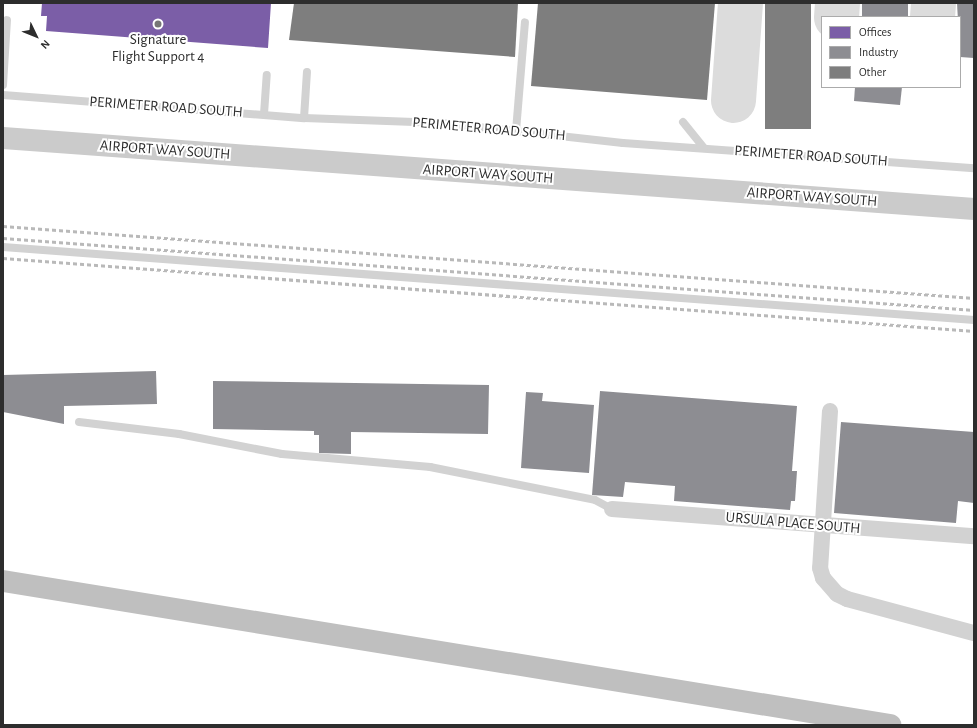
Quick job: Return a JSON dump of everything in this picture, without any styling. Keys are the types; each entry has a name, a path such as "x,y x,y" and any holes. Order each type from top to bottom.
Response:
{"highway":[{"path":"3,581 890,725"}],"main road":[{"name":"AIRPORT WAY SOUTH","path":"3,138 974,209"}],"street":[{"path":"830,410 820,568 828,586 847,599 974,633"},
{"name":"URSULA PLACE SOUTH","path":"612,510 974,536"}],"lane":[{"path":"3,85 7,20"},
{"path":"516,131 525,22"},
{"path":"304,118 307,72"},
{"path":"264,114 267,75"},
{"name":"PERIMETER ROAD SOUTH","path":"3,95 304,118 442,123 704,148 974,168"},
{"path":"683,122 704,148"},
{"path":"3,247 974,320"},
{"path":"79,422 179,434 282,454 430,466 595,500 612,510"}],"building: Offices":[{"name":"Signature Flight Support 4","path":"42,3 271,3 268,48 46,31 47,16 41,16"}],"building: Industry":[{"path":"862,3 908,3 908,16 862,16"},
{"path":"957,3 974,3 974,58 961,57 961,16 958,16"},
{"path":"855,88 902,88 900,105 854,101"},
{"path":"156,371 157,404 64,406 64,424 3,412 3,375"},
{"path":"213,381 489,385 488,434 351,432 351,454 319,453 319,435 314,435 314,431 213,429"},
{"path":"600,391 797,406 792,471 797,471 795,501 791,501 790,510 674,501 675,486 625,482 623,497 592,495"},
{"path":"526,392 543,393 542,401 594,405 589,473 521,468"},
{"path":"841,422 974,432 974,503 958,501 956,523 834,513"}],"building: Other":[{"path":"294,3 518,3 515,57 289,40"},
{"path":"538,3 715,3 707,100 531,86"},
{"path":"765,3 811,3 811,129 765,129"}],"taxiway":[{"path":"733,100 740,3"},
{"path":"836,16 837,3"},
{"path":"932,16 933,3"}],"railway":[{"path":"3,226 974,298"},
{"path":"3,238 974,310"},
{"path":"3,258 974,331"}],"place":[{"name":"Signature Flight Support 4","path":"158,24"}]}
